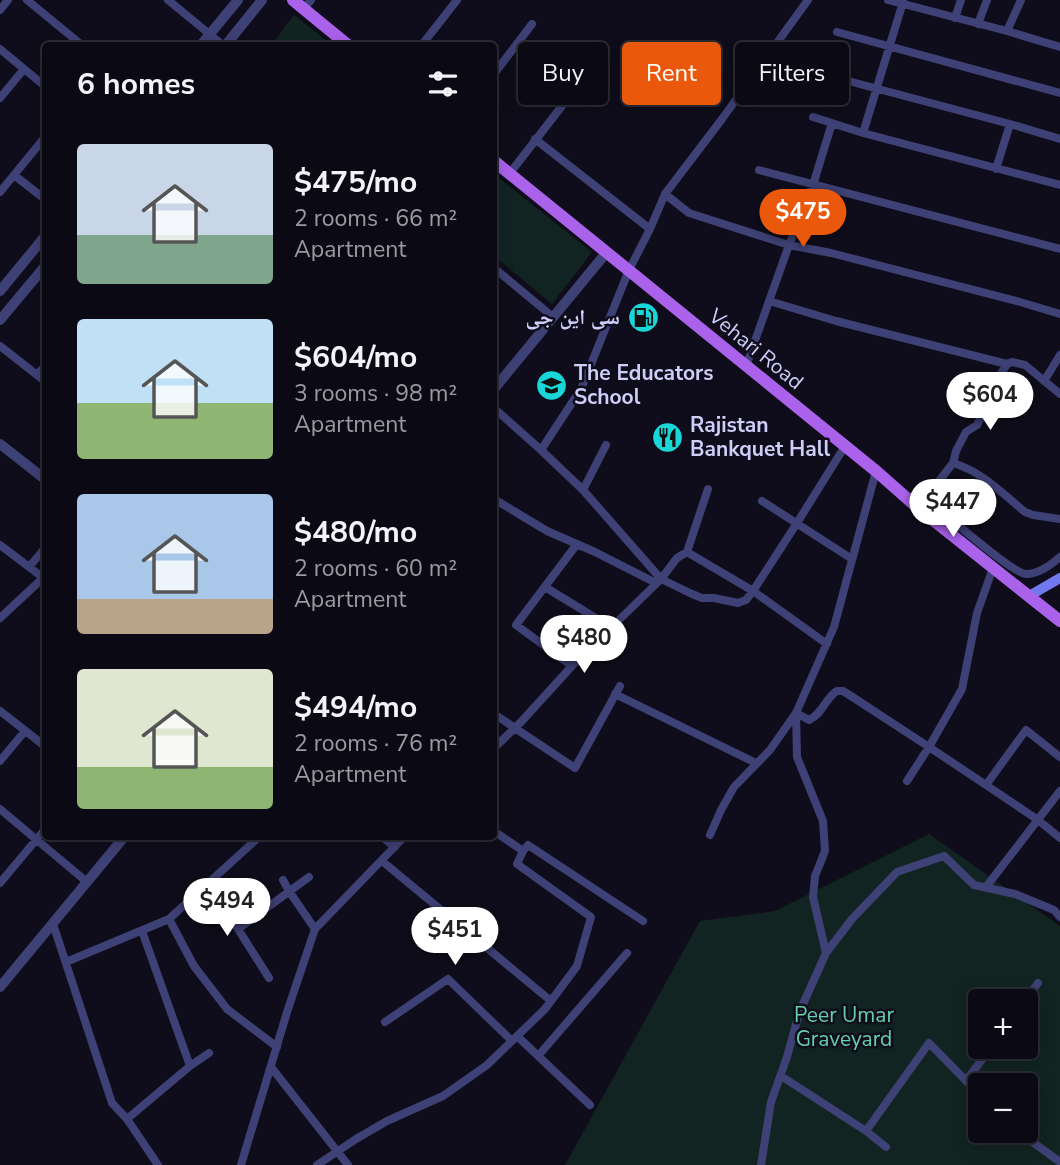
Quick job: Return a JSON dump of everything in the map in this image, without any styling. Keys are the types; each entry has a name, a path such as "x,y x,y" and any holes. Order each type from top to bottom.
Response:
{"main road":[{"path":"303,3 345,42"},
{"name":"Vehari Road","path":"497,163 876,471 922,503 993,568 1060,621"},
{"path":"1029,596 1060,578"}],"street":[{"path":"0,10 8,0"},
{"path":"27,0 78,42"},
{"path":"168,0 219,42"},
{"path":"203,42 238,0"},
{"path":"227,42 262,0"},
{"path":"424,42 457,0"},
{"path":"541,450 581,389 629,270 665,194 808,0"},
{"path":"888,0 1060,47"},
{"path":"955,18 961,0"},
{"path":"978,24 987,0"},
{"path":"1007,31 1021,0"},
{"path":"863,133 903,2"},
{"path":"497,70 532,24"},
{"path":"837,32 1060,93"},
{"path":"0,49 42,84"},
{"path":"0,98 24,69"},
{"path":"849,81 1060,139"},
{"path":"510,173 562,105"},
{"path":"813,117 863,133 1060,185"},
{"path":"746,366 813,185 832,123"},
{"path":"996,169 1010,124"},
{"path":"535,139 650,229"},
{"path":"0,192 42,141"},
{"path":"758,170 1060,249"},
{"path":"14,174 42,197"},
{"path":"665,194 689,213 789,245 831,253 1060,314"},
{"path":"0,290 42,240"},
{"path":"497,385 606,253"},
{"path":"0,320 42,270"},
{"path":"497,275 553,317"},
{"path":"769,302 1007,364 1012,362 1025,365 1060,394"},
{"path":"0,345 42,379"},
{"path":"1044,381 1060,355"},
{"path":"1007,364 977,425 966,432 953,463 922,503 1023,574 1038,571 1060,557"},
{"path":"37,375 42,369"},
{"path":"497,411 583,490 659,581"},
{"path":"0,444 42,477"},
{"path":"583,490 606,445"},
{"path":"497,501 547,531 659,581 692,594 738,603 746,600 753,591 845,446"},
{"path":"953,463 976,472 1025,512 1060,519"},
{"path":"710,835 734,787 770,750 796,713 834,627 876,471"},
{"path":"497,745 572,666 659,581 677,558 687,552 708,489"},
{"path":"762,501 852,559"},
{"path":"572,666 516,625 577,544"},
{"path":"0,545 42,577"},
{"path":"29,567 42,552"},
{"path":"687,552 753,591 827,644"},
{"path":"907,781 962,689 977,613 993,568"},
{"path":"0,618 42,581"},
{"path":"545,587 594,617"},
{"path":"497,716 575,768 618,690 756,763"},
{"path":"796,713 809,720 815,717 832,694 843,691 1038,820 1060,838"},
{"path":"0,711 42,744"},
{"path":"796,713 797,757 824,821 825,851 815,876 813,897 826,953"},
{"path":"986,785 1026,730 1060,757"},
{"path":"0,761 25,731"},
{"path":"986,887 1060,791"},
{"path":"0,809 87,882"},
{"path":"0,883 42,832"},
{"path":"497,833 523,851"},
{"path":"0,988 122,840"},
{"path":"66,962 169,919 256,840"},
{"path":"386,840 395,847"},
{"path":"241,1165 315,929 401,840"},
{"path":"317,1165 387,1121 443,1096 487,1065 551,1001 577,966 591,917 517,864 528,845 643,921"},
{"path":"761,1165 771,1102 799,1013 826,953 852,919 897,872 944,856 974,885 1015,894 1058,910"},
{"path":"382,861 551,1001"},
{"path":"0,867 8,874"},
{"path":"238,929 309,877"},
{"path":"283,880 315,929"},
{"path":"209,883 269,978"},
{"path":"169,919 194,966 227,1009 277,1046"},
{"path":"53,924 112,1103 127,1119 158,1165"},
{"path":"142,931 190,1066"},
{"path":"538,1056 627,953"},
{"path":"385,1022 448,979 514,1039 538,1056 590,1105"},
{"path":"1034,989 1038,983"},
{"path":"866,1131 929,1043 966,1081 982,1059"},
{"path":"127,1119 209,1053"},
{"path":"271,1068 348,1165"},
{"path":"781,1076 886,1147"},
{"path":"1034,1143 1060,1162"}],"green space":[{"path":"294,15 328,42 273,42"},
{"path":"497,176 592,252 552,304 497,258"},
{"name":"Peer Umar Graveyard","path":"929,834 1060,926 1060,1165 565,1165 700,921 775,911"}],"place":[{"name":"سی این جی","path":"643,317"},
{"name":"The Educators School","path":"551,385"},
{"name":"Rajistan Bankquet Hall","path":"667,437"}]}
